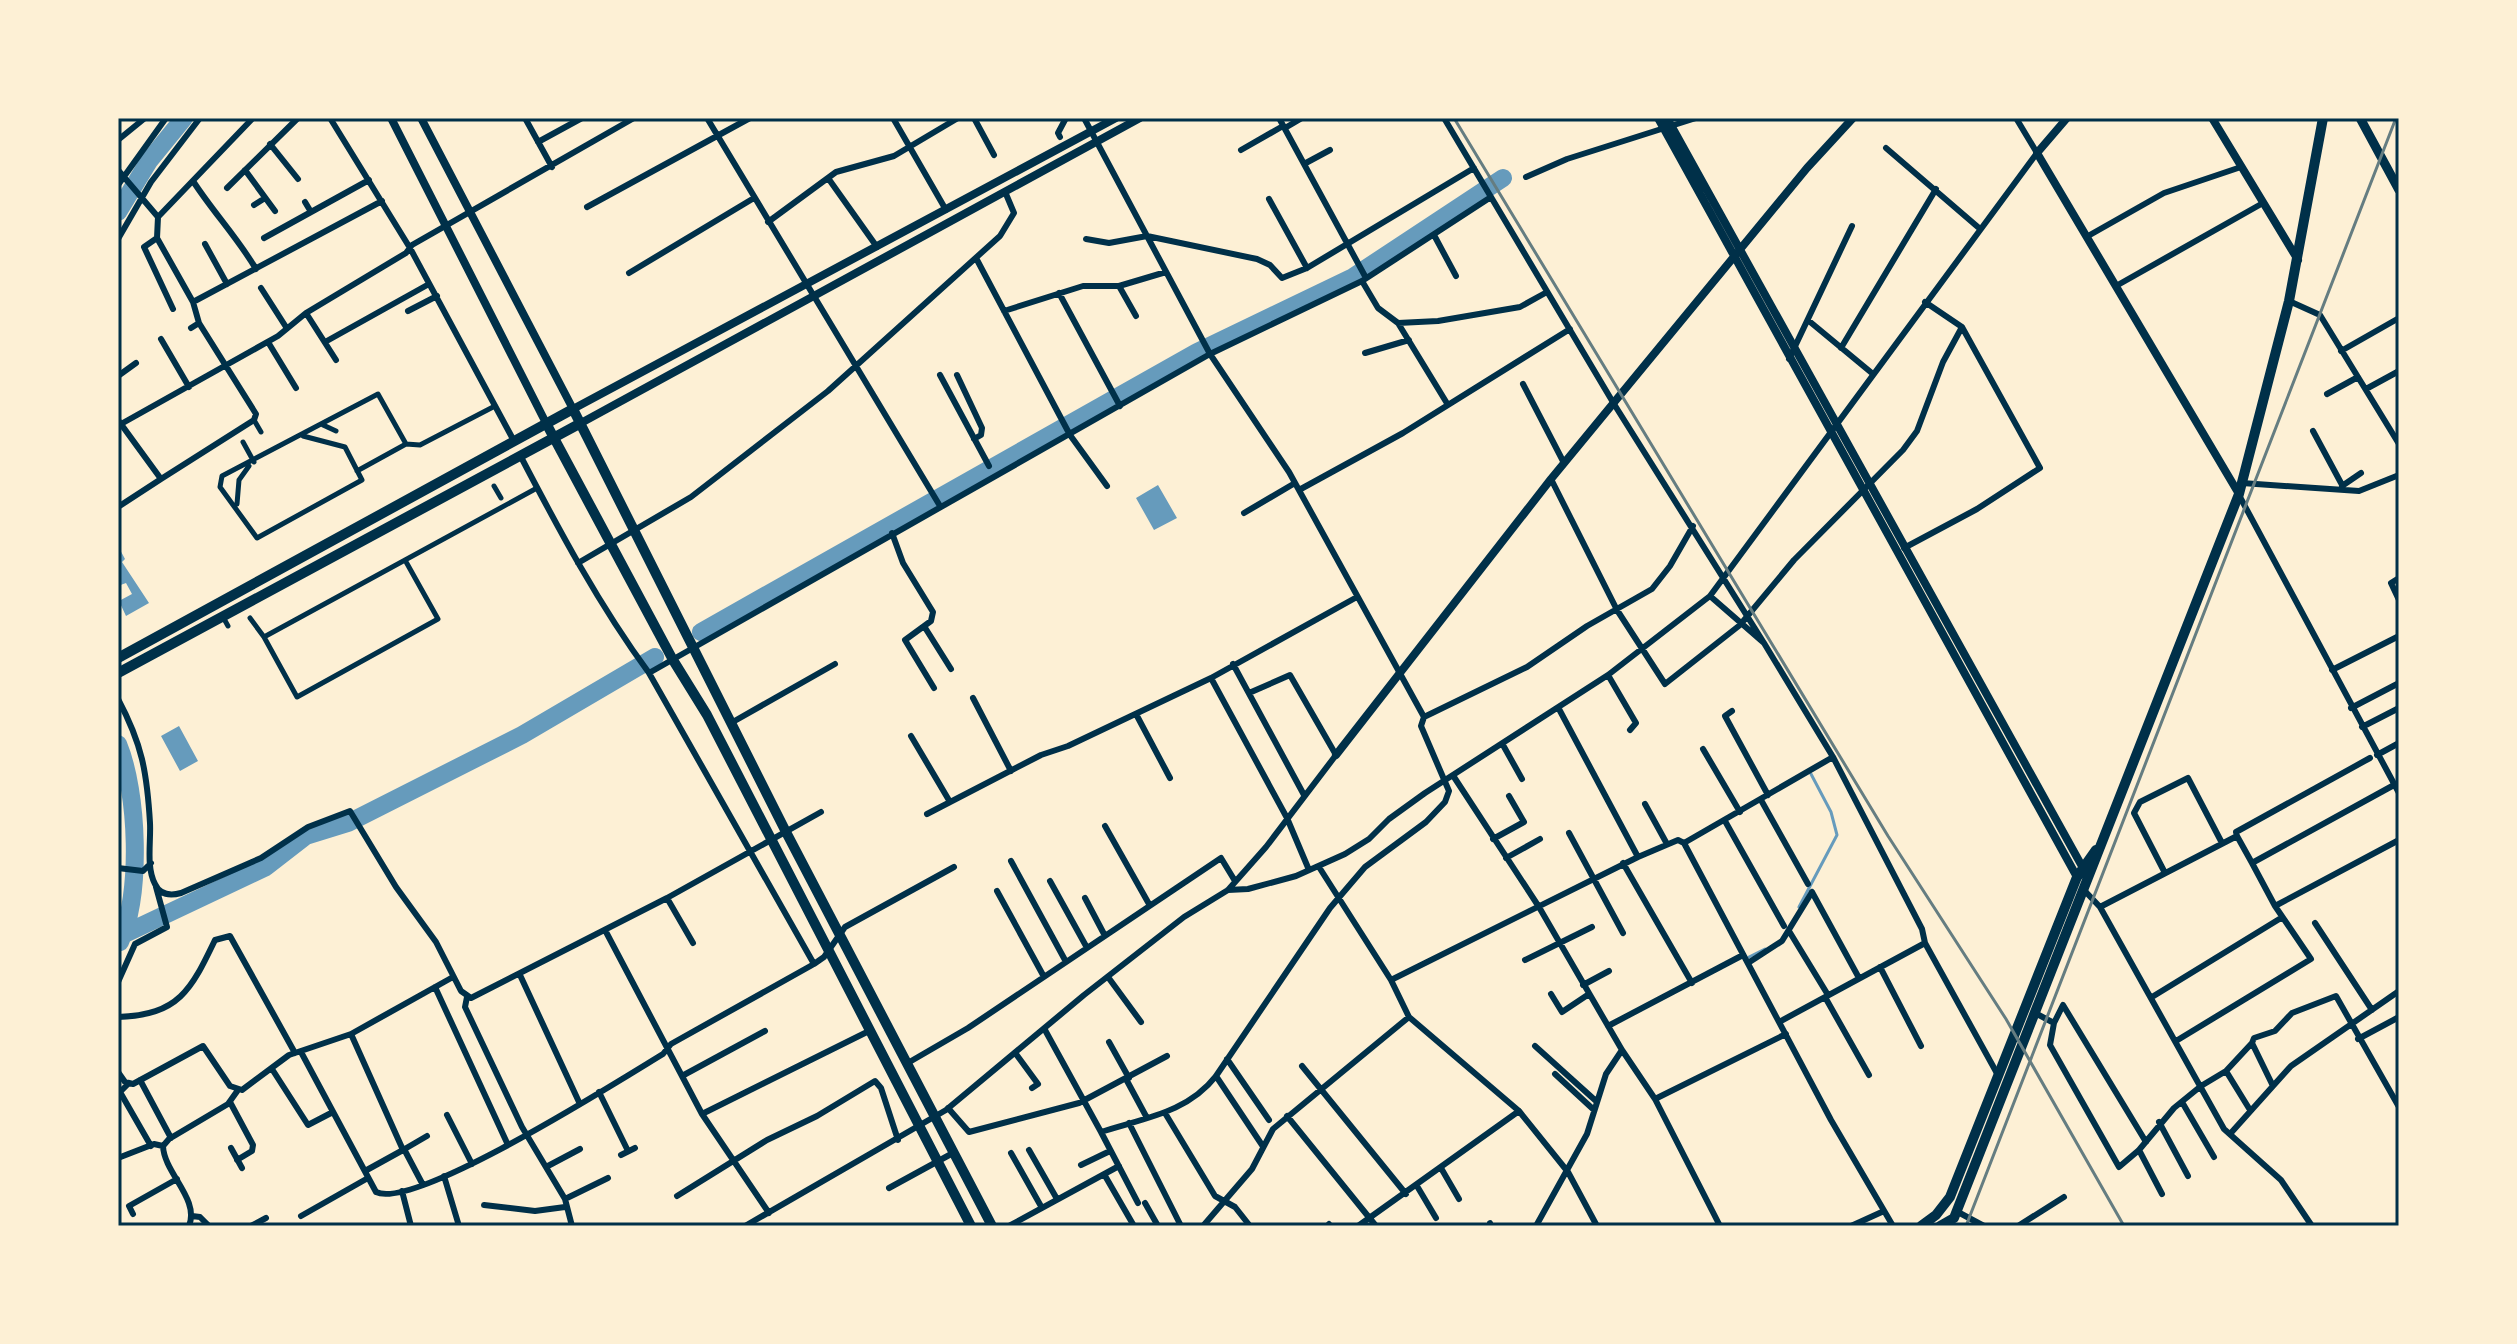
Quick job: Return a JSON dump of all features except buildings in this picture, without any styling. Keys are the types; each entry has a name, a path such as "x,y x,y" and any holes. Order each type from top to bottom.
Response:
{"main road":[{"path":"1921,1226 1945,1219 2101,846 2237,485 2289,301 2323,118"},
{"path":"2360,118 2394,170 2399,190"},
{"path":"118,658 573,409 636,528 786,832 992,1226"},
{"path":"546,423 673,660 707,715 971,1226"},
{"path":"118,673 225,621 581,423"}],"street":[{"path":"118,140 145,118"},
{"path":"118,185 122,175 166,118"},
{"path":"118,239 140,197 200,118"},
{"path":"118,507 254,420 256,414 199,323 193,302 157,238 158,217 253,118"},
{"path":"227,188 298,118"},
{"path":"330,118 410,248 492,407 514,441"},
{"path":"391,118 546,423"},
{"path":"421,118 573,409 1116,118"},
{"path":"525,118 552,167"},
{"path":"538,142 582,118"},
{"path":"161,479 120,422 268,342 306,313 410,248 634,118"},
{"path":"707,118 805,286 937,501"},
{"path":"587,207 750,118"},
{"path":"893,118 946,210"},
{"path":"768,222 848,166 894,156 958,118"},
{"path":"974,118 994,155"},
{"path":"1060,137 1058,133 1066,118"},
{"path":"1084,118 1208,349 1297,487 1401,671 1424,717 1421,726 1450,778 1539,907 1622,1050 1655,1099 1720,1226"},
{"path":"581,423 1006,194 1140,118"},
{"path":"1279,118 1378,308 1398,323 1448,405"},
{"path":"1241,150 1302,118"},
{"path":"1444,118 1614,404 1693,526 1833,757 1922,929 1925,943 2002,1081"},
{"path":"1658,118 1668,124 1833,430 2224,1129 2281,1180 2312,1226"},
{"path":"1526,177 1567,159 1668,124 1696,118"},
{"path":"745,1226 934,1118 1184,917 1228,890 1551,479 1807,168 1853,118"},
{"path":"2016,118 2237,485 2362,727 2373,756 2396,783 2399,793"},
{"path":"1228,890 1248,889 1319,867 1369,839 1389,819 1608,675 1710,596 1979,228 2067,118"},
{"path":"2212,118 2298,260"},
{"path":"270,144 298,179"},
{"path":"1886,148 1979,228"},
{"path":"1304,164 1330,150"},
{"path":"2088,236 2164,193 2241,167"},
{"path":"1086,239 1109,243 1147,236 1257,259 1270,265 1282,278 1307,268 1474,168"},
{"path":"245,170 275,211"},
{"path":"122,175 158,217"},
{"path":"828,178 877,248"},
{"path":"264,238 369,180"},
{"path":"193,181 219,222 234,233 256,269"},
{"path":"578,563 691,497 828,391 976,258 1000,236 1014,213 999,182"},
{"path":"1841,348 1936,189"},
{"path":"644,667 673,660 892,533 937,501 1208,349 1363,275 1434,235 1488,192"},
{"path":"254,205 265,198"},
{"path":"629,273 754,198"},
{"path":"1269,199 1307,268"},
{"path":"193,302 382,201"},
{"path":"305,202 311,212"},
{"path":"2116,286 2263,203"},
{"path":"1791,354 1852,226"},
{"path":"1434,235 1456,276"},
{"path":"157,238 144,247 173,309"},
{"path":"205,244 227,284"},
{"path":"976,258 1067,430 1107,486"},
{"path":"1004,311 1083,286 1119,286 1166,272"},
{"path":"325,342 429,284"},
{"path":"1119,286 1136,316"},
{"path":"261,288 286,327"},
{"path":"166,294 174,289"},
{"path":"1398,323 1438,321 1520,307 1547,292"},
{"path":"1059,293 1118,401"},
{"path":"408,311 437,296"},
{"path":"2289,301 2320,315 2396,431 2399,444"},
{"path":"1901,550 1977,509 2040,468 1962,327 1925,302"},
{"path":"306,313 336,360"},
{"path":"2341,351 2399,318"},
{"path":"1809,321 1873,374"},
{"path":"191,328 199,323"},
{"path":"1551,479 1617,610 1665,684 1740,625 1794,560 1867,489 1917,431 1943,362 1962,327"},
{"path":"1244,513 1448,405 1570,329"},
{"path":"161,339 189,387"},
{"path":"1365,353 1409,340"},
{"path":"268,342 296,388"},
{"path":"118,376 136,363"},
{"path":"2366,389 2399,371"},
{"path":"940,375 989,466"},
{"path":"957,375 982,428 981,435 974,439"},
{"path":"2327,394 2358,377"},
{"path":"1523,384 1564,463"},
{"path":"303,436 343,444 362,480 257,538 220,487 219,480 225,473 253,462 378,394 406,444"},
{"path":"357,471 406,444 420,445 462,426 492,407"},
{"path":"323,425 336,430 338,417"},
{"path":"254,420 261,432"},
{"path":"2313,431 2341,487"},
{"path":"243,442 253,462"},
{"path":"520,455 534,489 644,667 784,905 814,964"},
{"path":"238,509 237,487 253,462"},
{"path":"2341,487 2361,473"},
{"path":"2237,485 2367,490 2399,475"},
{"path":"494,486 503,502"},
{"path":"264,637 424,550 503,502 534,489"},
{"path":"1424,717 1527,667 1658,583 1693,526"},
{"path":"892,533 903,563 933,612 931,621 905,640 934,688"},
{"path":"250,618 297,697 438,619 405,560"},
{"path":"2399,578 2391,583 2399,600"},
{"path":"1710,596 1764,643"},
{"path":"927,814 1011,771 1211,678 1357,597"},
{"path":"924,626 951,669"},
{"path":"2331,668 2399,636"},
{"path":"731,723 835,664"},
{"path":"1233,664 1304,795"},
{"path":"1249,693 1290,675 1336,755"},
{"path":"1608,675 1636,723 1630,730"},
{"path":"1211,678 1287,818 1309,870"},
{"path":"2351,708 2399,683"},
{"path":"973,698 1011,771"},
{"path":"118,699 141,745 148,795 151,863 167,927 135,944 118,982"},
{"path":"2362,727 2399,708"},
{"path":"1559,709 1638,857"},
{"path":"1732,711 1725,716 1768,795"},
{"path":"1136,714 1170,778"},
{"path":"911,736 950,802"},
{"path":"2176,1041 2311,959 2291,925 2281,918 2236,832 2399,743"},
{"path":"1503,745 1522,779"},
{"path":"1703,749 1740,812"},
{"path":"1684,843 1833,757"},
{"path":"1101,1132 1165,1113 1196,1099 1216,1076 1339,899 1365,867 1426,822 1445,802 1450,778"},
{"path":"2165,873 2134,813 2140,802 2188,778 2222,843"},
{"path":"2252,863 2396,783"},
{"path":"1493,839 1524,822 1509,796"},
{"path":"1761,800 1808,884"},
{"path":"1645,804 1667,844"},
{"path":"156,887 167,895 181,893 261,858 308,827 351,813 357,806"},
{"path":"467,997 476,998 751,853 821,812"},
{"path":"351,813 392,889 417,907 453,977 467,997 465,1007 527,1135 565,1199 572,1226"},
{"path":"1725,821 1869,1075"},
{"path":"1105,826 1149,904"},
{"path":"1569,833 1623,933"},
{"path":"2100,907 2237,836"},
{"path":"1506,858 1540,839"},
{"path":"1391,980 1623,863 1678,840 1684,843 1893,1226"},
{"path":"2275,906 2399,840"},
{"path":"905,1064 968,1028 1221,858 1235,881"},
{"path":"1011,861 1065,960"},
{"path":"118,868 143,871 151,863"},
{"path":"1623,863 1692,983"},
{"path":"118,1017 173,1005 188,991 215,940 230,936 379,1194 402,1191 472,1164 527,1135 814,964 839,934 914,886 954,867"},
{"path":"1319,867 1391,980 1409,1017 1519,1111 1568,1172 1597,1226"},
{"path":"1050,881 1086,946"},
{"path":"997,891 1043,975"},
{"path":"1748,963 1776,947 1812,892 1859,978"},
{"path":"667,898 693,943"},
{"path":"1085,898 1104,934"},
{"path":"2152,997 2281,918"},
{"path":"2315,923 2372,1010"},
{"path":"1525,960 1592,927"},
{"path":"605,930 702,1114 769,1213"},
{"path":"1779,1022 1925,943"},
{"path":"1608,1026 1743,955"},
{"path":"1880,967 1921,1046"},
{"path":"1583,985 1609,971"},
{"path":"520,975 579,1102"},
{"path":"118,1158 151,1146 163,1146 230,1102 238,1090 298,1052 351,1034 453,977"},
{"path":"1108,977 1141,1022"},
{"path":"435,987 508,1145"},
{"path":"2230,1134 2272,1084 2399,991"},
{"path":"1551,994 1562,1012 1589,994"},
{"path":"2146,1142 2063,1005 2054,1023 2050,1045 2119,1167 2139,1150 2146,1142 2159,1122 2201,1086 2226,1071 2254,1038 2275,1031 2292,1013 2336,996 2399,1107"},
{"path":"2030,1011 2054,1023"},
{"path":"1203,1226 1252,1169 1262,1145 1287,1116 1409,1017"},
{"path":"2358,1039 2399,1017"},
{"path":"1045,1030 1110,1151 1158,1226"},
{"path":"682,1076 765,1031"},
{"path":"702,1114 869,1031"},
{"path":"351,1034 423,1185"},
{"path":"1655,1099 1786,1034"},
{"path":"1109,1042 1147,1118"},
{"path":"2252,1043 2272,1084"},
{"path":"151,1146 120,1092 128,1084 203,1046 230,1086 238,1090"},
{"path":"1535,1046 1596,1101"},
{"path":"1536,1226 1587,1134 1606,1074 1622,1050"},
{"path":"1016,1054 1038,1084 1032,1088"},
{"path":"948,1108 969,1132 1084,1100 1167,1056"},
{"path":"1227,1059 1269,1120"},
{"path":"1302,1066 1406,1194"},
{"path":"272,1069 308,1125 333,1112"},
{"path":"2226,1071 2250,1110"},
{"path":"118,1072 128,1084"},
{"path":"1555,1074 1594,1110"},
{"path":"1216,1076 1262,1145"},
{"path":"140,1080 171,1138"},
{"path":"881,1088 895,1080"},
{"path":"677,1196 875,1081 881,1088 898,1140"},
{"path":"2389,1091 2399,1086"},
{"path":"599,1092 632,1149 621,1155"},
{"path":"230,1102 253,1145 252,1151 237,1160"},
{"path":"2182,1102 2214,1157"},
{"path":"1358,1226 1519,1111"},
{"path":"1165,1113 1215,1196 1235,1207 1250,1226"},
{"path":"447,1115 472,1164"},
{"path":"1287,1116 1376,1226"},
{"path":"2159,1122 2188,1176"},
{"path":"1129,1123 1181,1226"},
{"path":"301,1216 427,1136"},
{"path":"163,1146 192,1216 189,1226"},
{"path":"231,1148 242,1168"},
{"path":"546,1167 580,1149"},
{"path":"1029,1150 1057,1199"},
{"path":"2139,1150 2162,1194"},
{"path":"1081,1165 1110,1151"},
{"path":"889,1188 953,1153"},
{"path":"1011,1153 1042,1208"},
{"path":"1009,1226 1119,1166"},
{"path":"1441,1168 1459,1199"},
{"path":"1104,1174 1134,1226"},
{"path":"444,1176 459,1226"},
{"path":"565,1199 608,1178"},
{"path":"133,1214 129,1206 177,1179"},
{"path":"1417,1186 1436,1218"},
{"path":"402,1191 411,1226"},
{"path":"2018,1226 2064,1197"},
{"path":"484,1205 535,1211 565,1207"},
{"path":"1149,1210 1158,1205"},
{"path":"1851,1226 1884,1211"},
{"path":"192,1216 200,1217 209,1226"},
{"path":"1027,1216 1033,1226"},
{"path":"762,1217 767,1226"},
{"path":"251,1226 266,1218"},
{"path":"1945,1219 1984,1226"}],"water":[{"path":"1158,485 1177,518 1154,530 1136,498"},
{"path":"118,546 125,559 122,562 149,603 126,616 119,601 132,594 126,583 118,586"},
{"path":"179,726 198,761 180,771 161,736"}],"waterway":[{"path":"118,212 149,161 184,118"},
{"path":"701,632 1197,352 1353,277 1503,178"},
{"path":"118,937 266,867 306,836 348,823 522,735 655,657"},
{"path":"118,744 130,788 135,843 132,898 120,942"},
{"path":"1799,907 1837,835 1831,812 1811,774"},
{"path":"1749,957 1765,949"}],"railway":[{"path":"1454,118 1888,836 2006,1019 2124,1226"},
{"path":"1966,1226 2396,118"}]}
